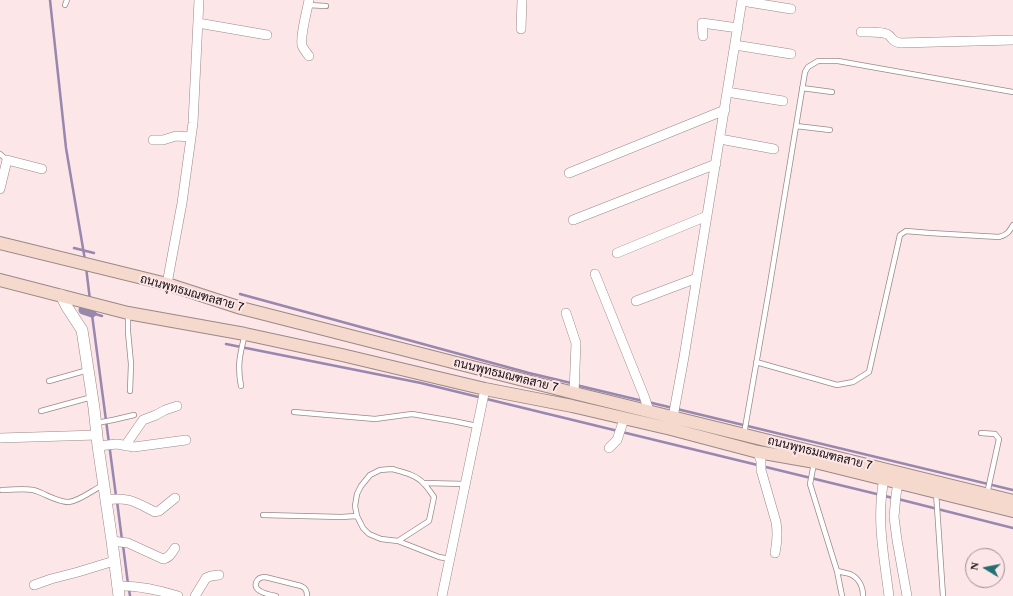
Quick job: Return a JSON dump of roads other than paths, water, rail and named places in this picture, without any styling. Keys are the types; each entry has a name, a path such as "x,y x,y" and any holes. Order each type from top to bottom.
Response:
{"main road":[{"name":"ถนนพุทธมณฑลสาย 7","path":"0,243 168,284 241,308 574,392 647,405 673,416 988,493 1013,501"},
{"name":"ถนนพุทธมณฑลสาย 7","path":"0,280 103,307 245,334 342,355 485,391 572,406 623,423 671,429 760,461 813,466 884,479 897,489 1013,511"}],"street":[{"path":"168,284 170,262 182,203 193,123 199,0"},
{"path":"521,29 522,0"},
{"path":"673,416 742,0 791,9"},
{"path":"308,56 302,43 302,36 309,2"},
{"path":"198,23 267,35"},
{"path":"703,36 702,23 738,28"},
{"path":"861,32 886,34 890,36 893,41 900,43 1013,40"},
{"path":"735,45 791,54"},
{"path":"727,92 783,101"},
{"path":"569,173 724,110"},
{"path":"153,140 163,140 176,136 191,137"},
{"path":"720,139 774,149"},
{"path":"0,189 4,157 42,169"},
{"path":"573,220 716,164"},
{"path":"617,253 707,216"},
{"path":"595,274 647,405"},
{"path":"636,301 697,278"},
{"path":"61,295 82,330 92,397 100,422 100,442 104,484 120,542 114,560 120,589 134,586 178,596"},
{"path":"566,313 576,343 574,392"},
{"path":"442,596 485,391"},
{"path":"121,445 142,420 178,406"},
{"path":"609,448 617,440 623,423"},
{"path":"0,438 100,442 134,447 186,440"},
{"path":"760,461 776,522 777,544 775,553"},
{"path":"884,479 880,513 889,596"},
{"path":"897,489 894,513 906,596"},
{"path":"109,500 132,500 155,512 159,511 175,498"},
{"path":"882,542 897,540"},
{"path":"120,542 163,559 169,556 175,548"},
{"path":"34,585 51,578 78,572 114,560"},
{"path":"195,596 206,578 219,575"}],"lane":[{"path":"65,6 67,0"},
{"path":"309,2 326,6"},
{"path":"744,434 802,88 805,72 808,68 818,61 838,61 1013,92"},
{"path":"802,88 832,92"},
{"path":"796,126 830,130"},
{"path":"756,362 837,385 854,382 869,372 900,234 906,231 999,237 1009,232 1013,225"},
{"path":"128,312 131,364 130,391"},
{"path":"241,386 238,373 240,353 245,334"},
{"path":"49,381 88,370"},
{"path":"41,411 92,397"},
{"path":"294,412 375,419 412,414 477,426"},
{"path":"100,422 134,415"},
{"path":"981,433 995,434 999,439 988,493"},
{"path":"813,466 810,484 837,571 842,596"},
{"path":"398,541 429,521 434,497 424,483 416,477 392,469 380,470 370,475 361,486 357,494 355,506 357,516 363,528 369,534 381,540 398,541 450,559"},
{"path":"424,483 465,484"},
{"path":"2,490 31,489 42,492 60,501 68,502 74,501 104,484"},
{"path":"936,497 943,596"},
{"path":"263,515 357,516"},
{"path":"837,571 850,574 857,579 862,586 863,596"},
{"path":"276,596 260,591 257,588 257,580 261,577 265,577 301,586 307,591 307,596"}],"waterway":[{"path":"50,0 66,148 85,260"},
{"path":"74,248 94,253"},
{"path":"86,267 90,300"},
{"path":"240,294 529,373 571,383"},
{"path":"91,307 116,496"},
{"path":"83,310 92,313"},
{"path":"92,313 102,316"},
{"path":"226,344 421,383 618,431"},
{"path":"576,385 643,401"},
{"path":"648,402 673,408"},
{"path":"677,409 1013,490"},
{"path":"622,432 893,498"},
{"path":"898,499 1013,528"},
{"path":"117,501 122,540"},
{"path":"123,545 128,584"},
{"path":"129,589 130,596"}]}
